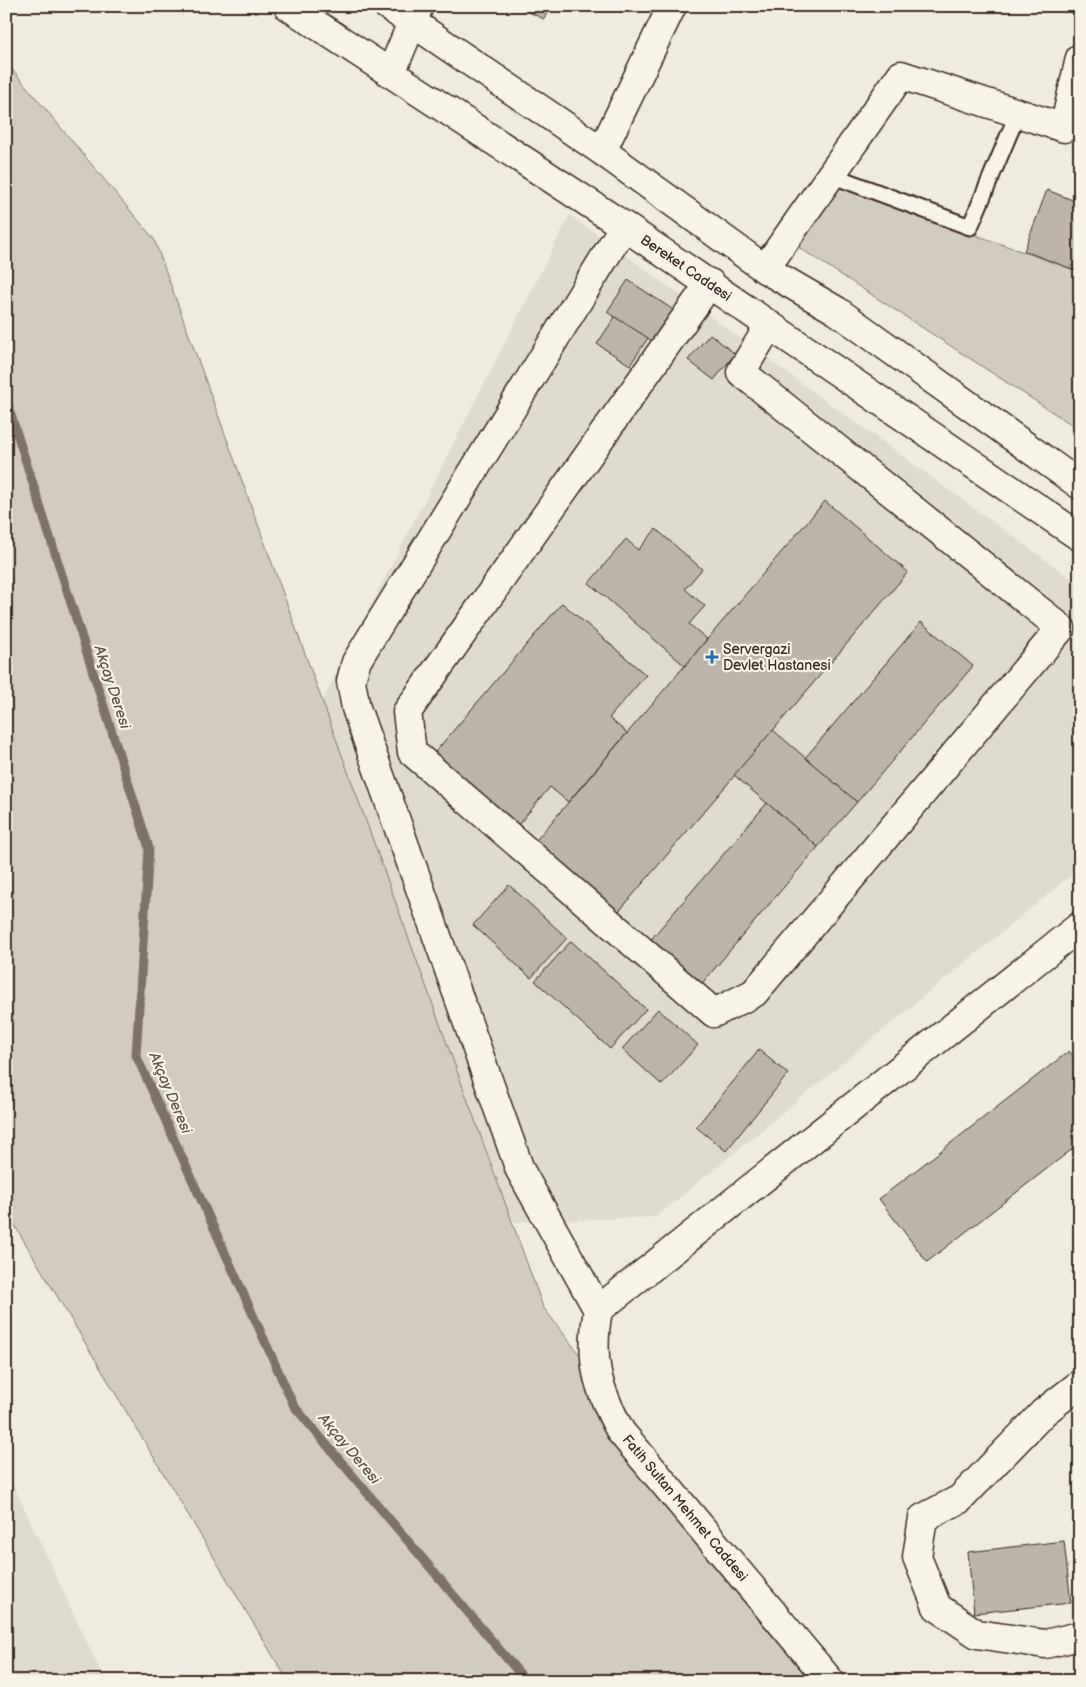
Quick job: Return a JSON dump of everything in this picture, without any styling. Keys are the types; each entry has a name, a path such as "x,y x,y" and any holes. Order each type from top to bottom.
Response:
{"street":[{"name":"Bereket Caddesi","path":"288,6 710,283 769,326 1080,537"},
{"path":"388,6 416,14 765,268 837,311 1080,485"},
{"path":"602,151 672,6"},
{"path":"391,73 416,14"},
{"path":"765,268 901,75 1064,128 1080,58"},
{"path":"624,226 356,662 351,681 356,708 520,1170 598,1310 1080,926"},
{"path":"710,283 407,712 412,752 714,1013 754,993 1061,628 741,372 769,326"},
{"name":"Fatih Sultan Mehmet Caddesi","path":"598,1310 593,1338 596,1370 604,1401 621,1432 830,1681"},
{"path":"1080,1384 1044,1412 960,1499 923,1518 916,1558 937,1607 977,1634 1045,1644 1080,1636"}],"lane":[{"path":"831,175 970,227 1018,114"}],"shaded area":[{"path":"6,62 154,239 543,1307 830,1681 288,1681 6,1211"},
{"path":"835,185 1080,272 1080,430 792,243"},
{"name":"Servergazi Devlet Hastanesi","path":"570,215 1080,585 1080,868 656,1217 511,1222 308,729"},
{"path":"6,1469 105,1681 6,1681"}],"building":[{"path":"516,6 550,6 544,19"},
{"path":"1047,190 1080,203 1080,272 1024,251"},
{"path":"628,280 675,311 655,343 607,312"},
{"path":"615,317 648,338 630,365 597,344"},
{"path":"710,334 735,354 714,380 688,360"},
{"path":"825,501 908,572 615,916 532,845"},
{"path":"656,529 702,569 685,589 705,606 689,624 707,639 685,666 589,583 626,539 638,550"},
{"path":"562,603 646,675 609,718 627,733 568,802 550,787 514,830 430,758"},
{"path":"921,622 973,666 857,802 805,758"},
{"path":"773,730 857,802 818,847 734,775"},
{"path":"767,803 818,847 698,988 647,944"},
{"path":"509,885 567,938 531,978 473,925"},
{"path":"571,941 646,1009 610,1049 535,981"},
{"path":"658,1009 698,1045 662,1085 622,1049"},
{"path":"759,1050 788,1074 726,1151 696,1127"},
{"path":"1069,1051 1080,1065 1080,1143 927,1262 879,1199"},
{"path":"1064,1541 1071,1603 974,1613 968,1552"}],"waterway":[{"name":"Akçay Deresi","path":"6,399 149,848 136,1055 294,1406 526,1681"}],"place":[{"name":"Servergazi Devlet Hastanesi","path":"712,657"}]}
